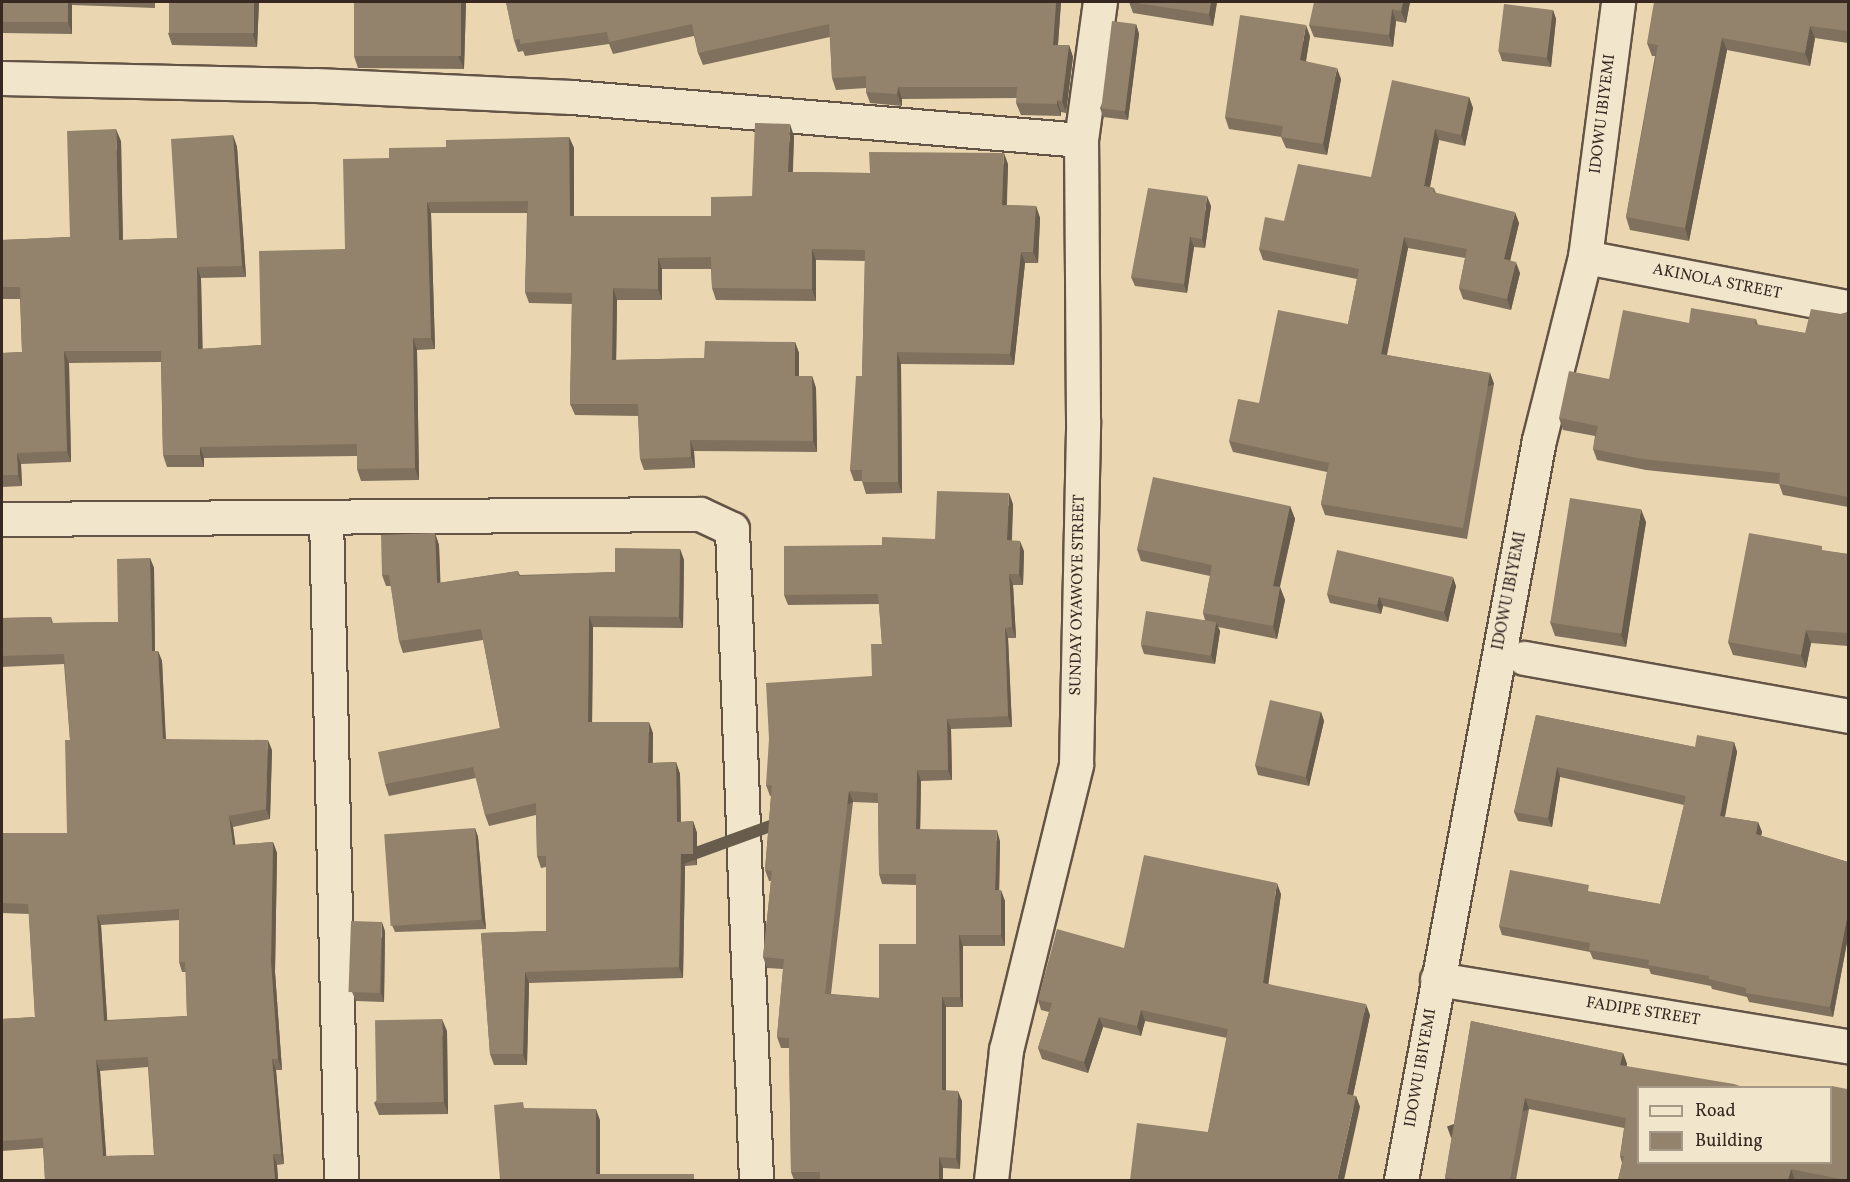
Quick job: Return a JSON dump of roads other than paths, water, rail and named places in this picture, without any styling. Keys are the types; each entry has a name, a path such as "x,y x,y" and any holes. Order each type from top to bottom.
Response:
{"street":[{"name":"SUNDAY OYAWOYE STREET","path":"991,1180 1006,1050 1076,764 1083,420 1081,140 1100,2"},
{"name":"IDOWU IBIYEMI","path":"1401,1180 1539,440 1585,256 1618,2"},
{"path":"2,78 316,85 572,97 1081,140"},
{"name":"AKINOLA STREET","path":"1585,256 1848,307"},
{"path":"2,519 700,514 732,529 756,1180"},
{"path":"326,517 341,1180"},
{"path":"1524,658 1848,716"},
{"name":"FADIPE STREET","path":"1437,979 1848,1046"}]}
